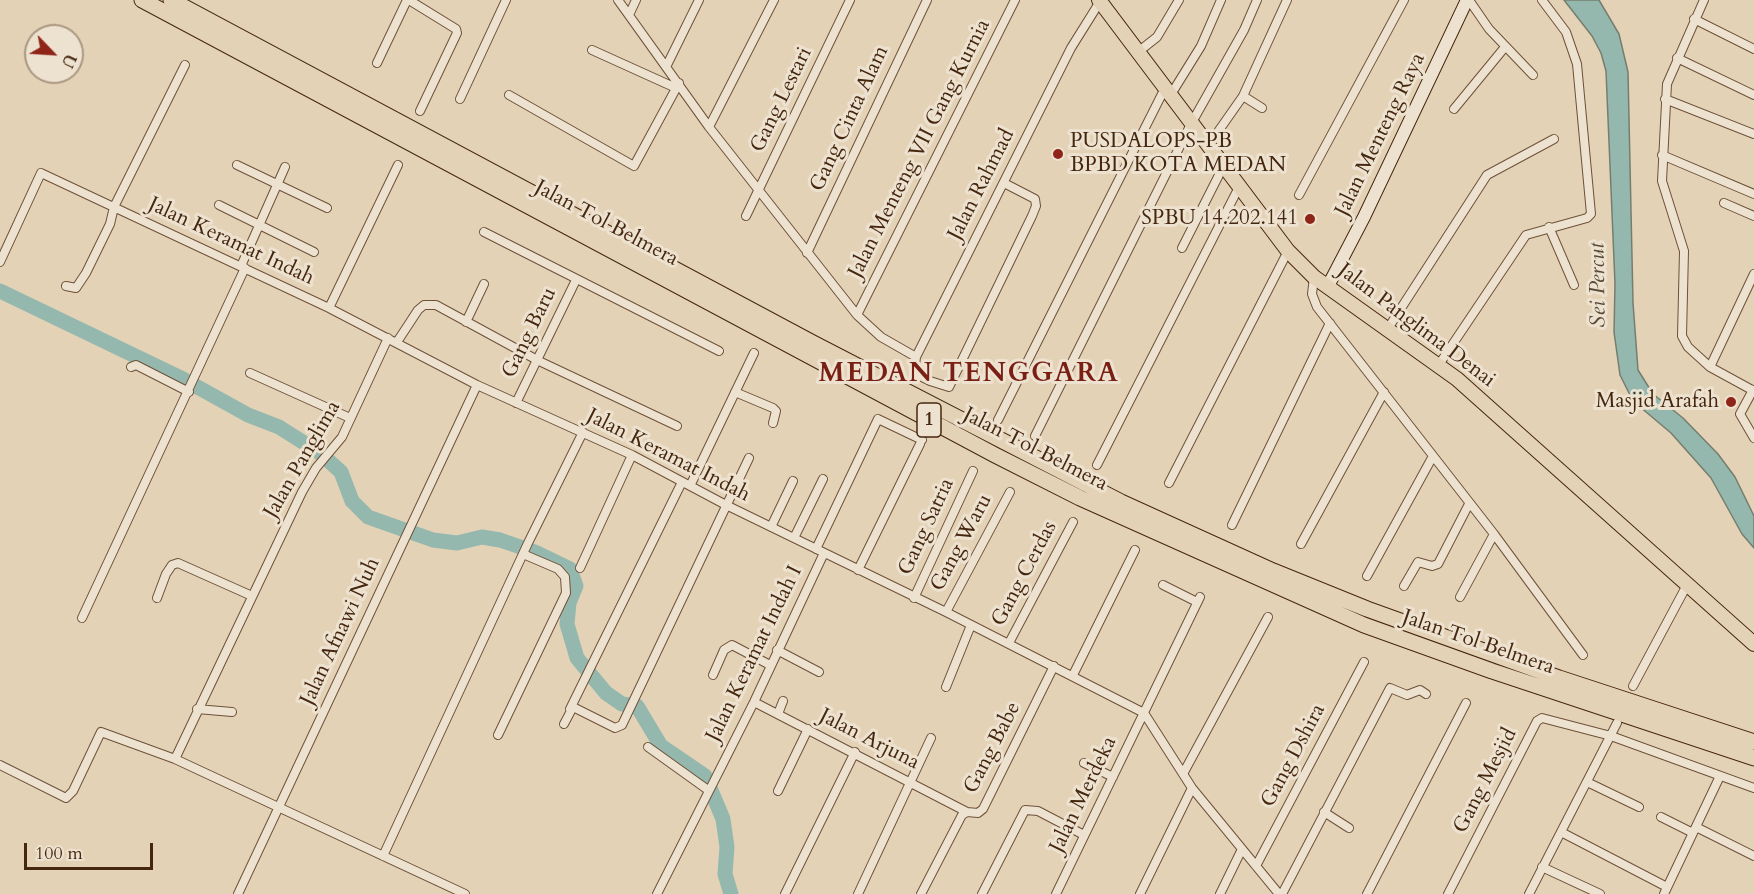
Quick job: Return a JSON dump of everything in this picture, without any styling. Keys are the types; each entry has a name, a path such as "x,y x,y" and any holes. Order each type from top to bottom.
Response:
{"highway":[{"name":"Jalan Tol Belmera","path":"142,0 995,455 1080,498 1364,625 1492,671 1754,758"},
{"name":"Jalan Tol Belmera","path":"171,0 855,365 1121,502 1273,571 1367,609 1538,671 1754,742"}],"main road":[{"name":"Jalan Panglima Denai","path":"1100,0 1238,189 1287,252 1314,277 1438,366 1528,442 1754,644"}],"street":[{"path":"377,63 408,0 458,33 420,111"},
{"path":"460,99 506,0"},
{"path":"618,0 667,65 677,85 857,315 881,337 916,357 914,373 930,381 950,387 1036,206 1035,199 1004,183"},
{"path":"629,15 636,0"},
{"path":"667,65 699,0"},
{"path":"709,127 774,0"},
{"name":"Gang Lestari","path":"746,216 849,0"},
{"name":"Gang Cinta Alam","path":"807,253 927,0"},
{"name":"Jalan Menteng VII Gang Kurnia","path":"857,315 1015,0"},
{"name":"Jalan Rahmad","path":"916,357 1071,48 1100,0"},
{"path":"1138,52 1157,37 1179,0"},
{"path":"998,420 1168,92 1201,46 1221,0"},
{"path":"1035,436 1191,124 1244,30 1257,0"},
{"path":"1208,146 1244,96 1287,0"},
{"path":"1299,195 1404,0"},
{"path":"1468,0 1489,29 1533,75"},
{"name":"Jalan Menteng Raya","path":"1328,286 1364,217 1468,0"},
{"path":"1438,366 1528,233 1587,218 1591,213 1577,64 1566,32 1542,0"},
{"path":"1704,0 1668,77 1662,182 1684,251 1682,336 1688,347 1710,367 1753,390 1740,414 1754,438"},
{"path":"1694,19 1754,49"},
{"path":"1454,109 1505,47"},
{"path":"592,50 677,85"},
{"path":"1677,58 1754,95"},
{"path":"66,286 73,288 79,286 110,224 114,207 184,64"},
{"path":"509,95 634,166 677,85"},
{"path":"1244,96 1262,108"},
{"path":"1665,99 1754,134"},
{"path":"1387,330 1487,175 1554,139"},
{"path":"1662,155 1754,194"},
{"path":"237,165 327,208"},
{"path":"329,308 398,165"},
{"path":"82,618 195,379 285,167"},
{"path":"1182,248 1223,167"},
{"name":"Jalan Keramat Indah","path":"4,243 41,173 329,308 477,385 632,455 726,505 1073,675 1144,713 1184,772 1192,788 1280,894"},
{"path":"1097,465 1238,189"},
{"path":"1724,203 1754,216"},
{"path":"219,205 314,252"},
{"path":"1549,227 1574,285"},
{"path":"484,232 719,351"},
{"path":"0,262 4,243"},
{"path":"1169,483 1287,252"},
{"path":"1710,367 1754,274"},
{"path":"1314,277 1314,302 1494,534 1583,655"},
{"name":"Gang Baru","path":"516,402 539,361 576,280"},
{"path":"484,284 466,322 539,361 677,426"},
{"name":"Jalan Panglima","path":"175,759 302,492 320,463 342,437 392,340 424,304 436,305 466,322"},
{"path":"1232,525 1330,323"},
{"path":"564,724 583,679 754,353"},
{"path":"131,367 136,365 189,390"},
{"path":"250,373 350,418"},
{"name":"Jalan Afnawi Nuh","path":"238,894 477,385"},
{"path":"735,392 773,408 776,411 773,423"},
{"path":"1301,544 1384,392"},
{"name":"Jalan Keramat Indah I","path":"657,894 754,702 878,419 921,442 858,570"},
{"path":"382,856 524,552 583,432"},
{"path":"580,568 632,455"},
{"path":"1368,576 1433,456"},
{"path":"570,709 576,708 619,728 647,677 749,458"},
{"name":"Gang Satria","path":"914,598 973,471"},
{"path":"794,538 823,479"},
{"path":"771,527 793,481"},
{"name":"Gang Waru","path":"946,612 1010,492"},
{"path":"1404,585 1418,562 1432,566 1438,564 1469,504"},
{"name":"Gang Cerdas","path":"1009,643 1073,522"},
{"path":"1460,597 1494,534"},
{"path":"1073,675 1134,550"},
{"path":"498,735 566,593 565,577 558,569 524,552"},
{"path":"157,598 166,574 172,565 178,563 252,596"},
{"name":"Jalan Merdeka","path":"1056,894 1198,599 1163,585"},
{"path":"1633,686 1688,585"},
{"path":"1184,772 1268,617"},
{"path":"946,687 971,625"},
{"path":"713,675 724,650 732,645 770,665"},
{"path":"777,650 819,672"},
{"name":"Gang Dshira","path":"1256,866 1364,663"},
{"name":"Gang Babe","path":"921,894 958,820 967,812 978,813 983,808 1054,666"},
{"path":"1280,894 1390,688 1407,695 1420,690 1426,694"},
{"path":"778,714 783,701"},
{"name":"Jalan Arjuna","path":"754,702 855,752 967,812"},
{"path":"1366,894 1466,703"},
{"path":"197,709 232,712"},
{"name":"Gang Mesjid","path":"1448,894 1540,718 1550,718 1611,736"},
{"path":"1529,894 1617,723"},
{"path":"778,791 808,729"},
{"path":"0,765 66,798 73,791 101,732 175,759 465,894"},
{"path":"1611,736 1754,788"},
{"path":"858,894 931,738"},
{"path":"648,747 709,789"},
{"path":"785,894 855,752"},
{"path":"1084,763 1113,777"},
{"path":"1561,832 1666,891 1720,776"},
{"path":"1587,782 1640,807"},
{"path":"1140,894 1192,788"},
{"path":"982,894 1025,810 1038,811 1084,835"},
{"path":"1324,812 1349,828"},
{"path":"1660,817 1754,856"},
{"path":"1220,894 1242,849"},
{"path":"1542,867 1600,894"}],"water":[{"name":"Sei Percut","path":"1564,0 1599,0 1619,34 1628,72 1633,303 1638,370 1653,394 1683,418 1718,454 1735,477 1754,516 1754,548 1742,534 1711,478 1671,433 1633,401 1620,375 1614,332 1615,284 1606,71 1601,53 1592,36"}],"waterway":[{"path":"0,291 183,379 248,415 279,427 320,453 341,472 352,501 368,517 433,540 457,543 482,537 500,540 535,552 570,569 576,586 569,603 567,624 577,658 606,693 622,704 637,706 661,746 705,776 723,819 727,847 725,874 731,894"}],"place":[{"name":"PUSDALOPS-PB BPBD KOTA MEDAN","path":"1058,154"},
{"name":"SPBU 14.202.141","path":"1310,219"},
{"name":"Masjid Arafah","path":"1731,402"}],"district":[{"name":"MEDAN TENGGARA","path":"969,375"}]}
